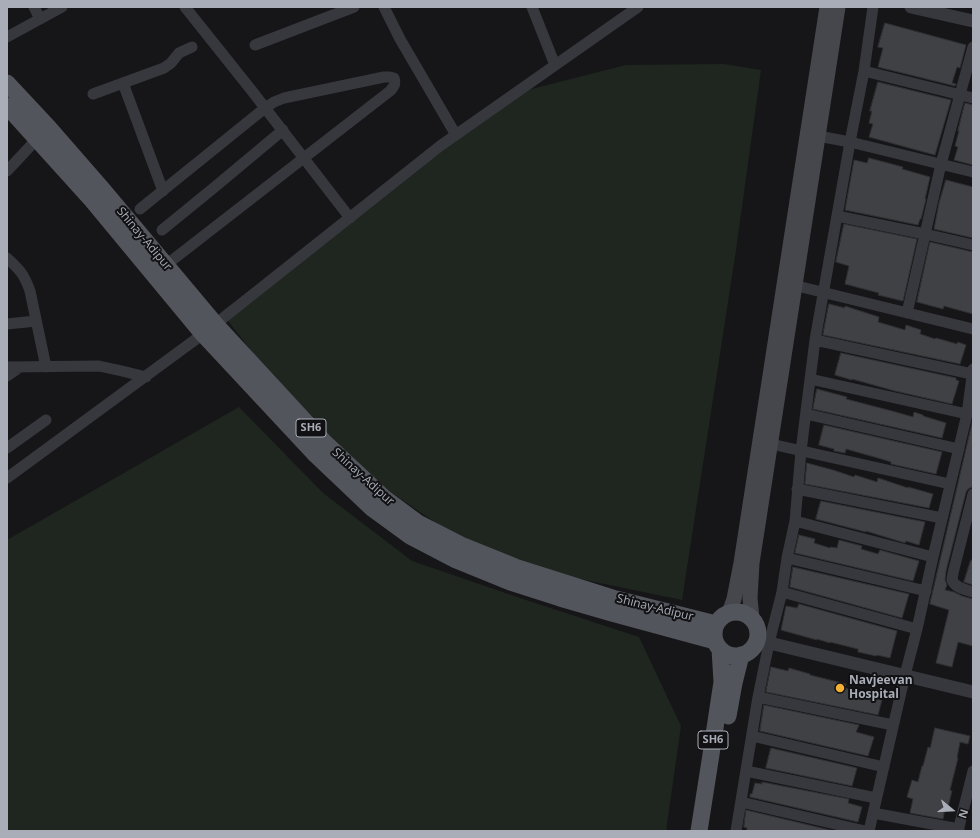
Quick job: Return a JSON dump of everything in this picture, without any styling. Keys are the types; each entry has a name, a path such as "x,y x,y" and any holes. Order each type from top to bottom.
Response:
{"main road":[{"path":"752,619 750,598 752,564 771,444 790,284 827,7"},
{"path":"729,613 734,599 741,563 790,284 818,136 838,7"},
{"name":"Shinay-Adipur","path":"7,84 49,128 166,266 209,330 383,497 418,523 463,546 515,567 616,599 716,624"},
{"name":"Shinay-Adipur","path":"8,110 37,139 209,330 314,453 373,509 410,536 456,560 510,582 718,645"},
{"path":"716,624 722,617 729,613 738,612 746,614 752,619 763,642 741,655"},
{"name":"SH6","path":"699,831 722,682 718,645 714,632 716,624"},
{"name":"SH6","path":"710,831 734,683 741,655 733,656 726,654 718,645"}],"street":[{"path":"34,7 40,19"},
{"path":"7,37 62,7"},
{"path":"185,7 283,130 350,218"},
{"path":"255,45 354,7"},
{"path":"384,7 400,39 456,135"},
{"path":"532,7 555,65"},
{"path":"7,478 209,330 440,146 638,7"},
{"path":"736,831 758,697 763,642 782,592 787,558 795,521 801,451 815,340 864,71 873,7"},
{"path":"911,7 973,21"},
{"path":"93,94 164,68 171,63 179,53 192,47"},
{"path":"907,313 941,164 973,47"},
{"path":"864,71 973,98"},
{"path":"140,209 274,102 284,98 384,77 394,78 394,87 390,91 166,266"},
{"path":"123,83 163,191"},
{"path":"162,230 283,130"},
{"path":"818,136 850,142 973,172"},
{"path":"7,171 37,139"},
{"path":"837,216 973,245"},
{"path":"7,258 26,279 30,291 46,367"},
{"path":"790,284 973,330"},
{"path":"7,324 36,321"},
{"path":"815,340 973,371 967,414 869,831"},
{"path":"7,376 20,366"},
{"path":"7,367 99,366 122,370 146,377"},
{"path":"810,379 967,414"},
{"path":"806,414 959,449"},
{"path":"7,448 46,420"},
{"path":"771,444 950,484"},
{"path":"797,489 942,518"},
{"path":"973,494 952,580 956,585 964,590 973,592"},
{"path":"795,521 933,557"},
{"path":"787,558 926,591"},
{"path":"782,592 917,629"},
{"path":"763,642 973,692"},
{"path":"758,697 893,725"},
{"path":"752,736 884,767"},
{"path":"746,771 876,798"},
{"path":"873,813 959,830 973,771"},
{"path":"741,802 865,831"}],"shaded area":[{"path":"724,64 761,70 736,250 682,600 566,576 508,557 442,527 370,478 300,413 221,312 508,95 626,65"},
{"path":"239,407 323,493 412,561 639,637 681,726 666,831 7,831 7,540"}],"building":[{"path":"885,23 966,45 960,68 957,67 952,83 956,84 955,86 878,67 883,48 878,47"},
{"path":"878,82 951,100 935,155 869,137 873,124 869,123 872,111 870,111"},
{"path":"965,103 973,105 973,165 954,160 958,147 955,146"},
{"path":"869,158 903,167 902,169 930,177 921,219 918,225 845,210 854,160 867,163"},
{"path":"946,180 973,187 973,238 934,229 939,203"},
{"path":"844,224 917,239 903,301 878,295 879,293 845,284 849,266 836,262"},
{"path":"930,242 973,252 973,314 944,306 943,309 917,302"},
{"path":"829,304 845,308 845,306 879,317 878,322 905,330 906,325 921,330 920,334 935,339 957,344 958,342 966,345 960,364 823,335"},
{"path":"841,353 956,378 956,380 959,381 952,404 835,375"},
{"path":"817,389 847,397 846,399 913,417 914,412 946,423 942,438 813,409"},
{"path":"973,419 973,481 972,487 966,492 946,571 945,580 947,585 945,590 973,599 973,646 958,642 952,667 936,663 949,610 930,604"},
{"path":"824,425 942,452 936,474 891,464 891,462 885,460 846,449 845,453 834,451 834,449 819,445"},
{"path":"807,463 877,482 878,478 908,488 933,494 929,508 805,484"},
{"path":"821,501 925,522 919,545 906,541 905,543 866,531 816,519"},
{"path":"799,535 815,539 814,543 830,548 837,548 839,540 862,546 861,549 878,554 880,550 919,561 913,581 795,553"},
{"path":"971,560 973,561 973,585 964,582"},
{"path":"793,567 909,594 902,618 790,587"},
{"path":"799,604 897,631 890,658 858,652 858,649 781,630 786,606 797,608"},
{"path":"771,667 788,671 789,668 846,684 845,688 870,695 871,688 884,692 878,715 766,692"},
{"path":"764,705 859,725 856,732 874,737 868,756 760,731"},
{"path":"935,728 970,736 968,744 960,742 958,758 950,790 952,791 948,807 947,809 945,808 943,819 910,813 913,799 907,797 912,780 918,782 928,747 930,748"},
{"path":"771,748 857,768 852,786 766,768"},
{"path":"762,782 849,799 848,803 862,807 858,822 750,797 755,783 762,784"},
{"path":"746,810 834,831 747,831 747,828 744,827"}],"place":[{"name":"Navjeevan Hospital","path":"840,688"}]}
